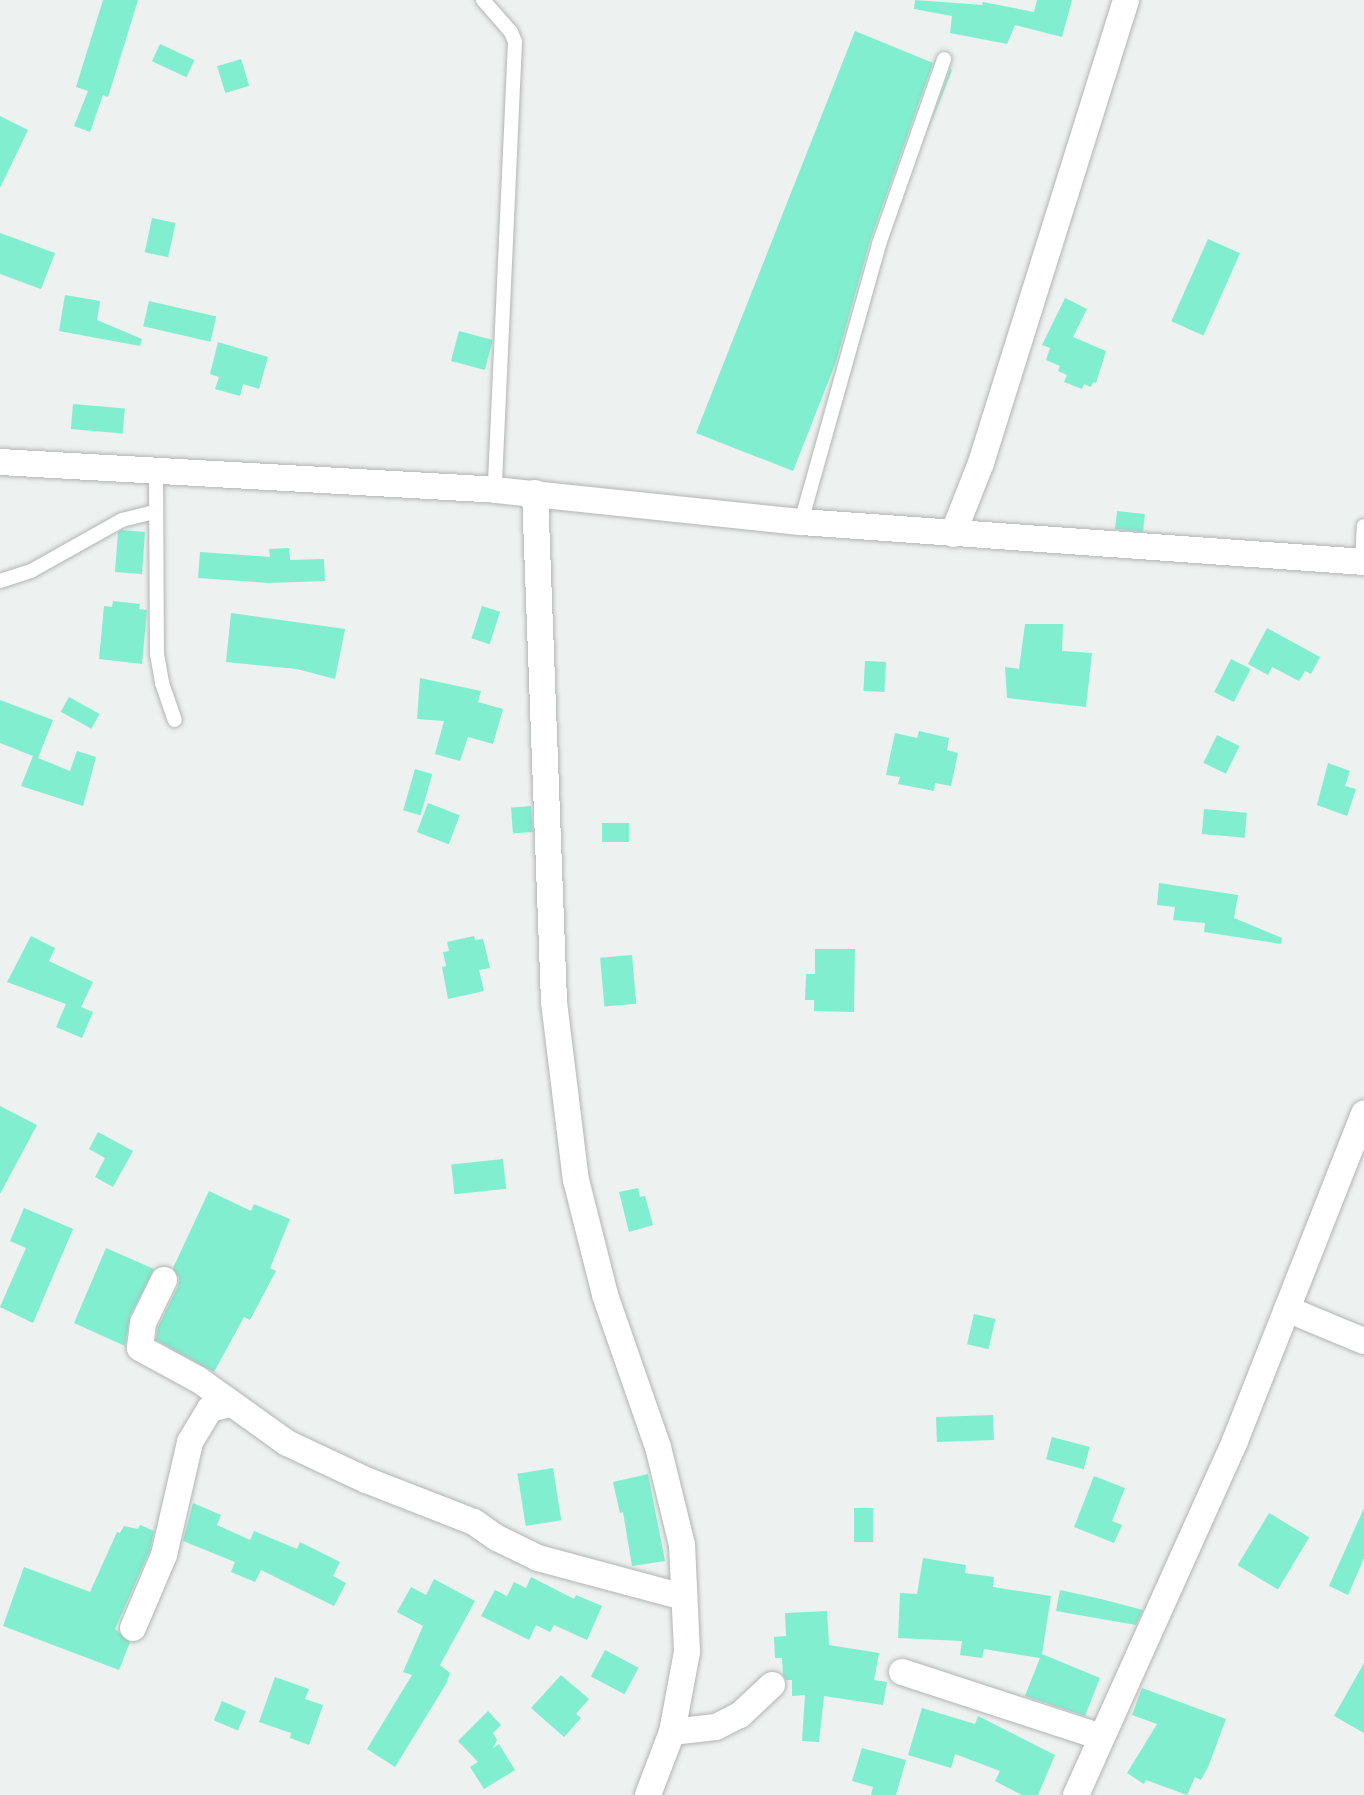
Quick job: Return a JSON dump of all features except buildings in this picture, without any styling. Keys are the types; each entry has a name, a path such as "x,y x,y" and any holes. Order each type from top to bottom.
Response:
{"street":[{"path":"953,534 981,463 1126,0"},
{"path":"0,462 495,490 801,522 1363,562"},
{"path":"535,494 554,1002 576,1180 605,1295 658,1447 682,1545 687,1652 672,1732 648,1795"},
{"path":"1076,1795 1235,1441 1364,1113"},
{"path":"164,1280 143,1323 140,1348 199,1380 287,1443 366,1480 474,1522 497,1538 538,1558 684,1597"},
{"path":"1287,1309 1364,1341"},
{"path":"133,1628 164,1555 190,1442 210,1409 230,1404"},
{"path":"902,1672 1101,1737"},
{"path":"672,1732 716,1727 740,1716 772,1685"}],"lane":[{"path":"483,0 515,42 495,490"},
{"path":"801,522 879,244 944,59"},
{"path":"156,472 153,512 157,654 162,683 175,720"},
{"path":"0,581 31,571 114,524 153,512"},
{"path":"1363,562 1364,526"}]}
